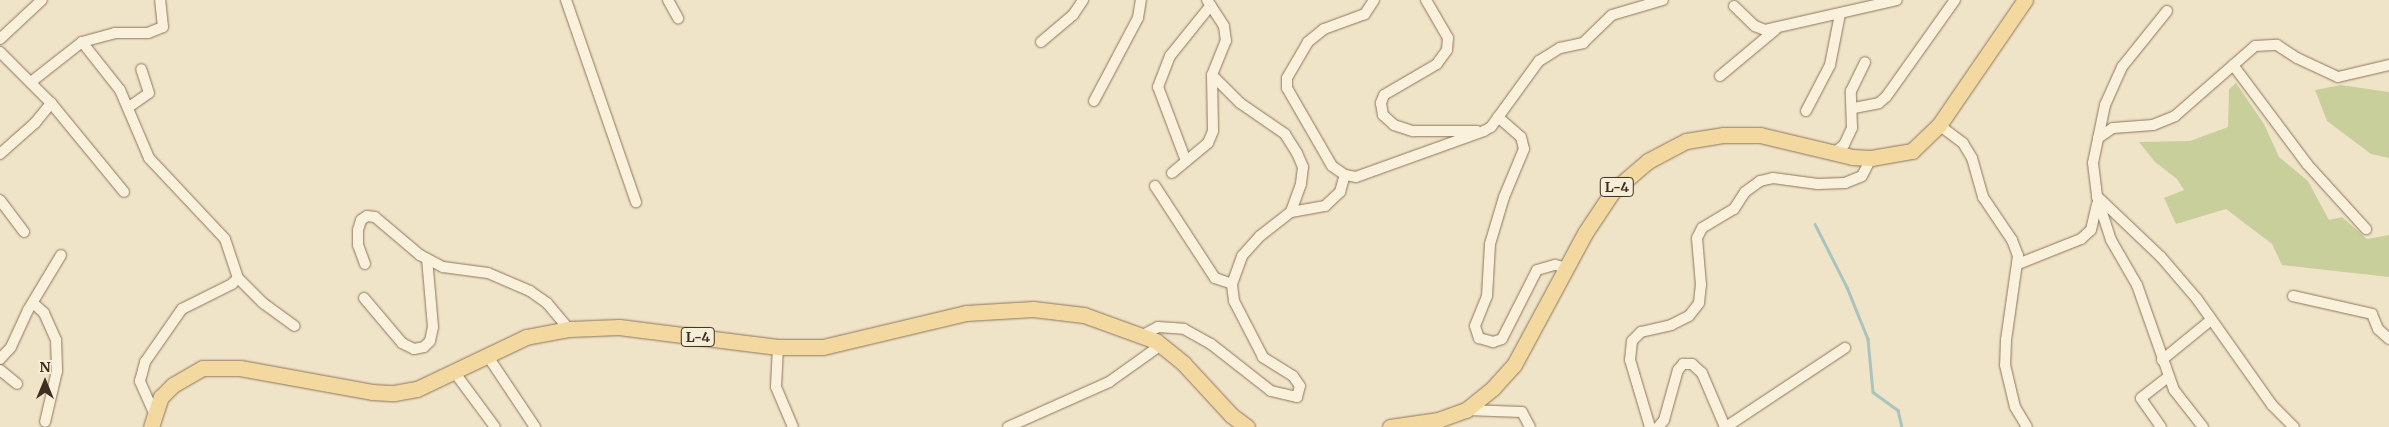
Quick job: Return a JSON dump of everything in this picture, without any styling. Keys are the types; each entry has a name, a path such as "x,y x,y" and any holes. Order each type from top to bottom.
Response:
{"main road":[{"name":"L-4","path":"1390,427 1438,420 1466,410 1514,366 1568,268 1584,233 1613,190 1648,161 1686,141 1724,135 1760,135 1834,153 1871,158 1912,151 1939,125 2025,0"},
{"name":"L-4","path":"153,420 161,397 172,385 203,368 240,368 372,392 394,393 417,389 455,373 487,355 526,338 569,329 619,327 778,347 823,347 966,313 1033,309 1084,315 1143,335 1161,345 1184,364 1231,415 1247,427"}],"street":[{"path":"0,39 42,0"},
{"path":"32,82 82,42 115,33 148,33 163,27 160,0"},
{"path":"566,0 636,202"},
{"path":"668,0 678,18"},
{"path":"1041,42 1073,15 1083,0"},
{"path":"1094,101 1138,18 1141,0"},
{"path":"1374,0 1365,14 1324,28 1308,42 1287,78 1287,88 1332,166 1345,175 1356,177 1484,131 1498,117 1539,61 1560,48 1583,43 1612,15 1663,0"},
{"path":"1426,0 1448,38 1447,50 1437,64 1384,95 1381,103 1384,115 1394,125 1413,131 1484,131"},
{"path":"1734,6 1755,26 1775,30 1893,0"},
{"path":"1854,108 1868,107 1886,97 1955,0"},
{"path":"1172,173 1208,143 1213,131 1212,75 1226,41 1224,26 1209,2 1170,56 1158,88 1186,161"},
{"path":"2018,264 2081,239 2091,230 2097,215 2093,162 2105,105 2122,67 2167,11"},
{"path":"1806,111 1830,65 1840,14"},
{"path":"1720,76 1775,30"},
{"path":"82,42 120,90 149,158 225,239 238,278 263,303 295,326"},
{"path":"2098,139 2113,128 2153,125 2175,116 2204,94 2255,46 2267,43 2277,45 2297,58 2338,78 2389,65"},
{"path":"0,52 51,103 124,192"},
{"path":"1834,153 1844,145 1852,128 1854,108 1851,91 1865,62"},
{"path":"2233,65 2307,164 2366,229"},
{"path":"129,108 150,93 141,69"},
{"path":"1212,75 1240,103 1285,134 1298,153 1302,167 1301,184 1291,212"},
{"path":"0,154 35,123 51,103"},
{"path":"1498,117 1522,137 1524,149 1504,197 1490,244 1488,296 1474,326 1479,338 1493,342 1502,339 1537,270 1555,265 1568,268"},
{"path":"1939,125 1956,135 1972,158 1983,198 2012,240 2018,264 2006,340 2006,365 2015,407 2027,427"},
{"path":"1650,427 1630,360 1632,341 1641,332 1671,325 1690,316 1699,304 1701,285 1697,238 1702,228 1734,209 1745,192 1760,181 1773,178 1818,184 1845,183 1862,176 1871,158"},
{"path":"1143,335 1158,327 1184,329 1212,344 1271,391 1297,396 1300,386 1293,376 1263,357 1234,301 1232,284 1242,256 1260,236 1291,212 1325,206 1340,192 1345,175"},
{"path":"1155,186 1215,278 1232,284"},
{"path":"2097,197 2161,257 2211,320 2272,405 2294,427"},
{"path":"2097,197 2119,259 2137,285 2174,390 2203,427"},
{"path":"0,200 24,232"},
{"path":"365,264 358,245 358,230 360,220 367,216 374,217 427,259 443,267 488,273 530,290 547,303 569,329"},
{"path":"0,359 11,347 33,303 61,255"},
{"path":"364,298 402,343 414,349 424,347 430,341 433,327 427,259"},
{"path":"153,420 140,381 145,362 182,309 232,284 238,278"},
{"path":"2293,296 2372,314 2378,329 2389,339"},
{"path":"33,303 44,313 56,340 57,371 45,422"},
{"path":"2162,360 2211,320"},
{"path":"1008,427 1109,382 1161,345"},
{"path":"778,347 776,387 793,427"},
{"path":"1658,427 1664,420 1678,370 1683,364 1692,364 1702,373 1725,427 1844,348"},
{"path":"487,355 535,427"},
{"path":"0,370 17,384"},
{"path":"455,373 495,427"},
{"path":"2160,427 2141,398 2168,376"},
{"path":"1466,410 1522,412 1530,427"}],"green space":[{"path":"2236,83 2264,124 2279,157 2308,181 2329,220 2342,217 2367,239 2389,235 2389,277 2282,265 2272,244 2226,209 2176,224 2164,198 2184,190 2177,179 2155,162 2139,142 2190,141 2228,127 2229,89"},
{"path":"2341,85 2389,92 2389,158 2371,154 2327,121 2315,90"}],"waterway":[{"path":"1815,224 1847,287 1868,339 1873,392 1898,410 1902,427"}]}
